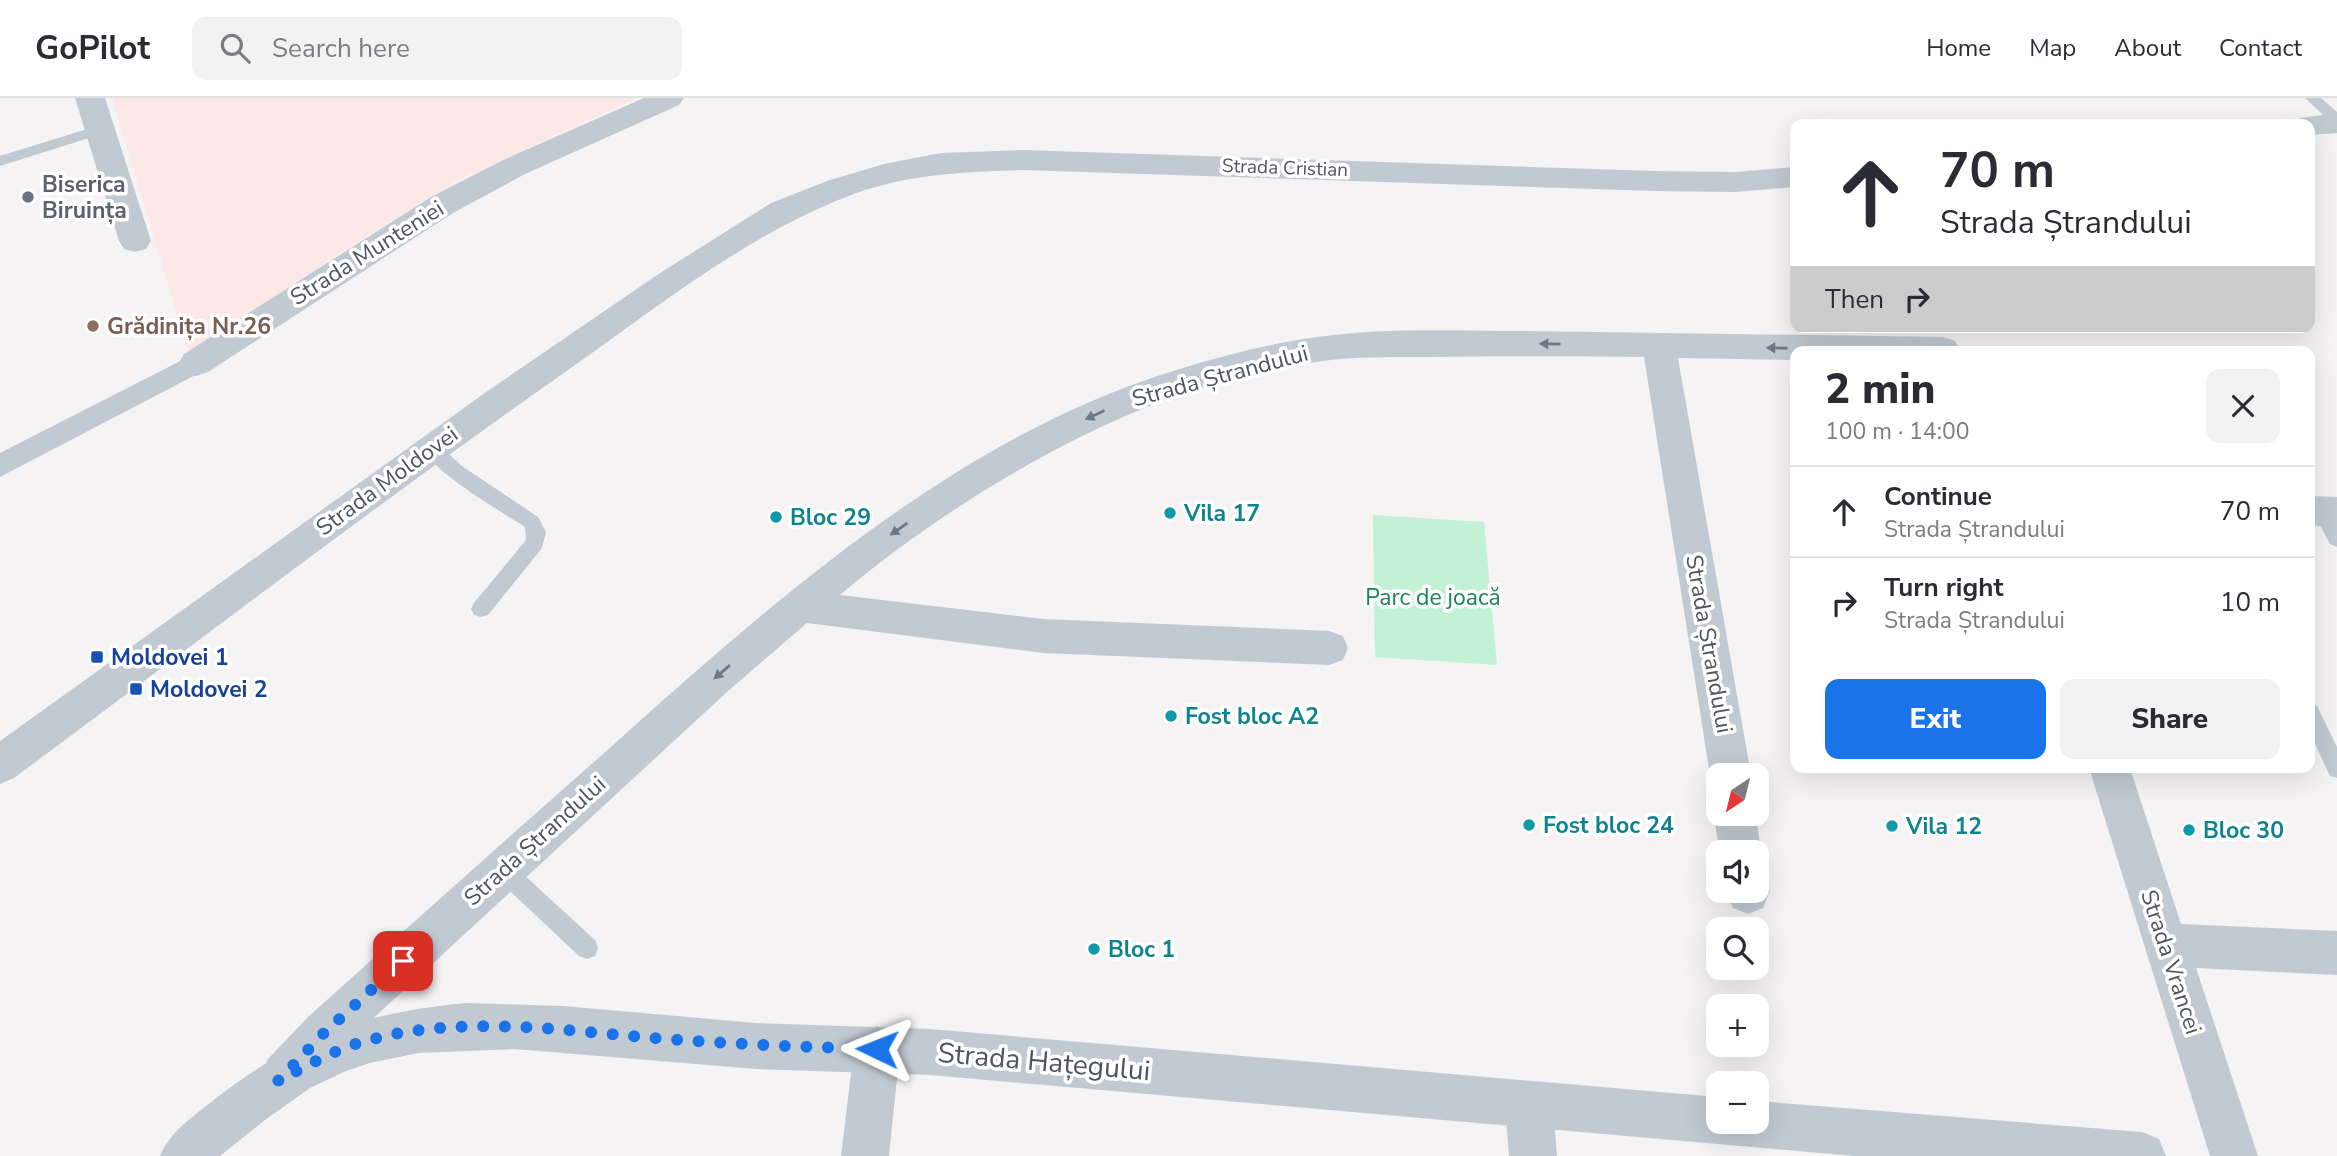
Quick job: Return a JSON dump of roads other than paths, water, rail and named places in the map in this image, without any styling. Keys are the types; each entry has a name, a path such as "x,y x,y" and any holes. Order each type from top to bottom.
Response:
{"street":[{"path":"90,98 135,241"},
{"name":"Strada Munteniei","path":"0,466 196,363 442,205 514,167 669,98"},
{"path":"2315,124 2337,122"},
{"name":"Strada Cristian","path":"782,211 884,174 941,163 978,161 1254,166 1655,181 1735,182 1790,177"},
{"name":"Strada Moldovei","path":"0,765 583,340 782,211"},
{"name":"Strada Ștrandului","path":"278,1081 324,1033 798,606 899,529 997,467 1093,415 1185,380 1318,349 1528,343 1659,346 1940,343"},
{"name":"Strada Ștrandului","path":"1659,346 1729,763"},
{"path":"798,606 1043,636 1329,648"},
{"name":"Strada Vrancei","path":"2111,773 2234,1156"},
{"path":"2166,945 2337,953"},
{"name":"Strada Hațegului","path":"369,1040 420,1031 489,1026 753,1046 877,1049 1395,1090 1706,1120"},
{"name":"Strada Ștrandului","path":"184,1156 228,1117 278,1081 329,1055 369,1040"},
{"path":"865,1156 877,1049"},
{"path":"1529,1105 1532,1156"},
{"path":"1769,1125 2142,1156"}],"lane":[{"path":"2312,98 2337,122"},
{"path":"0,161 100,130"},
{"path":"432,449 456,471 532,522 537,532 535,543 481,609"},
{"path":"2315,723 2337,769"},
{"path":"503,870 587,948"}],"place":[{"name":"Biserica Biruința","path":"28,197"},
{"name":"Grădinița Nr.26","path":"93,326"},
{"name":"Vila 17","path":"1170,513"},
{"name":"Bloc 29","path":"776,517"},
{"name":"Moldovei 1","path":"97,657"},
{"name":"Moldovei 2","path":"136,689"},
{"name":"Fost bloc A2","path":"1171,716"},
{"name":"Fost bloc 24","path":"1529,825"},
{"name":"Vila 12","path":"1892,826"},
{"name":"Bloc 30","path":"2189,830"},
{"name":"Bloc 1","path":"1094,949"}],"park label":[{"name":"Parc de joacă","path":"1433,597"}]}
